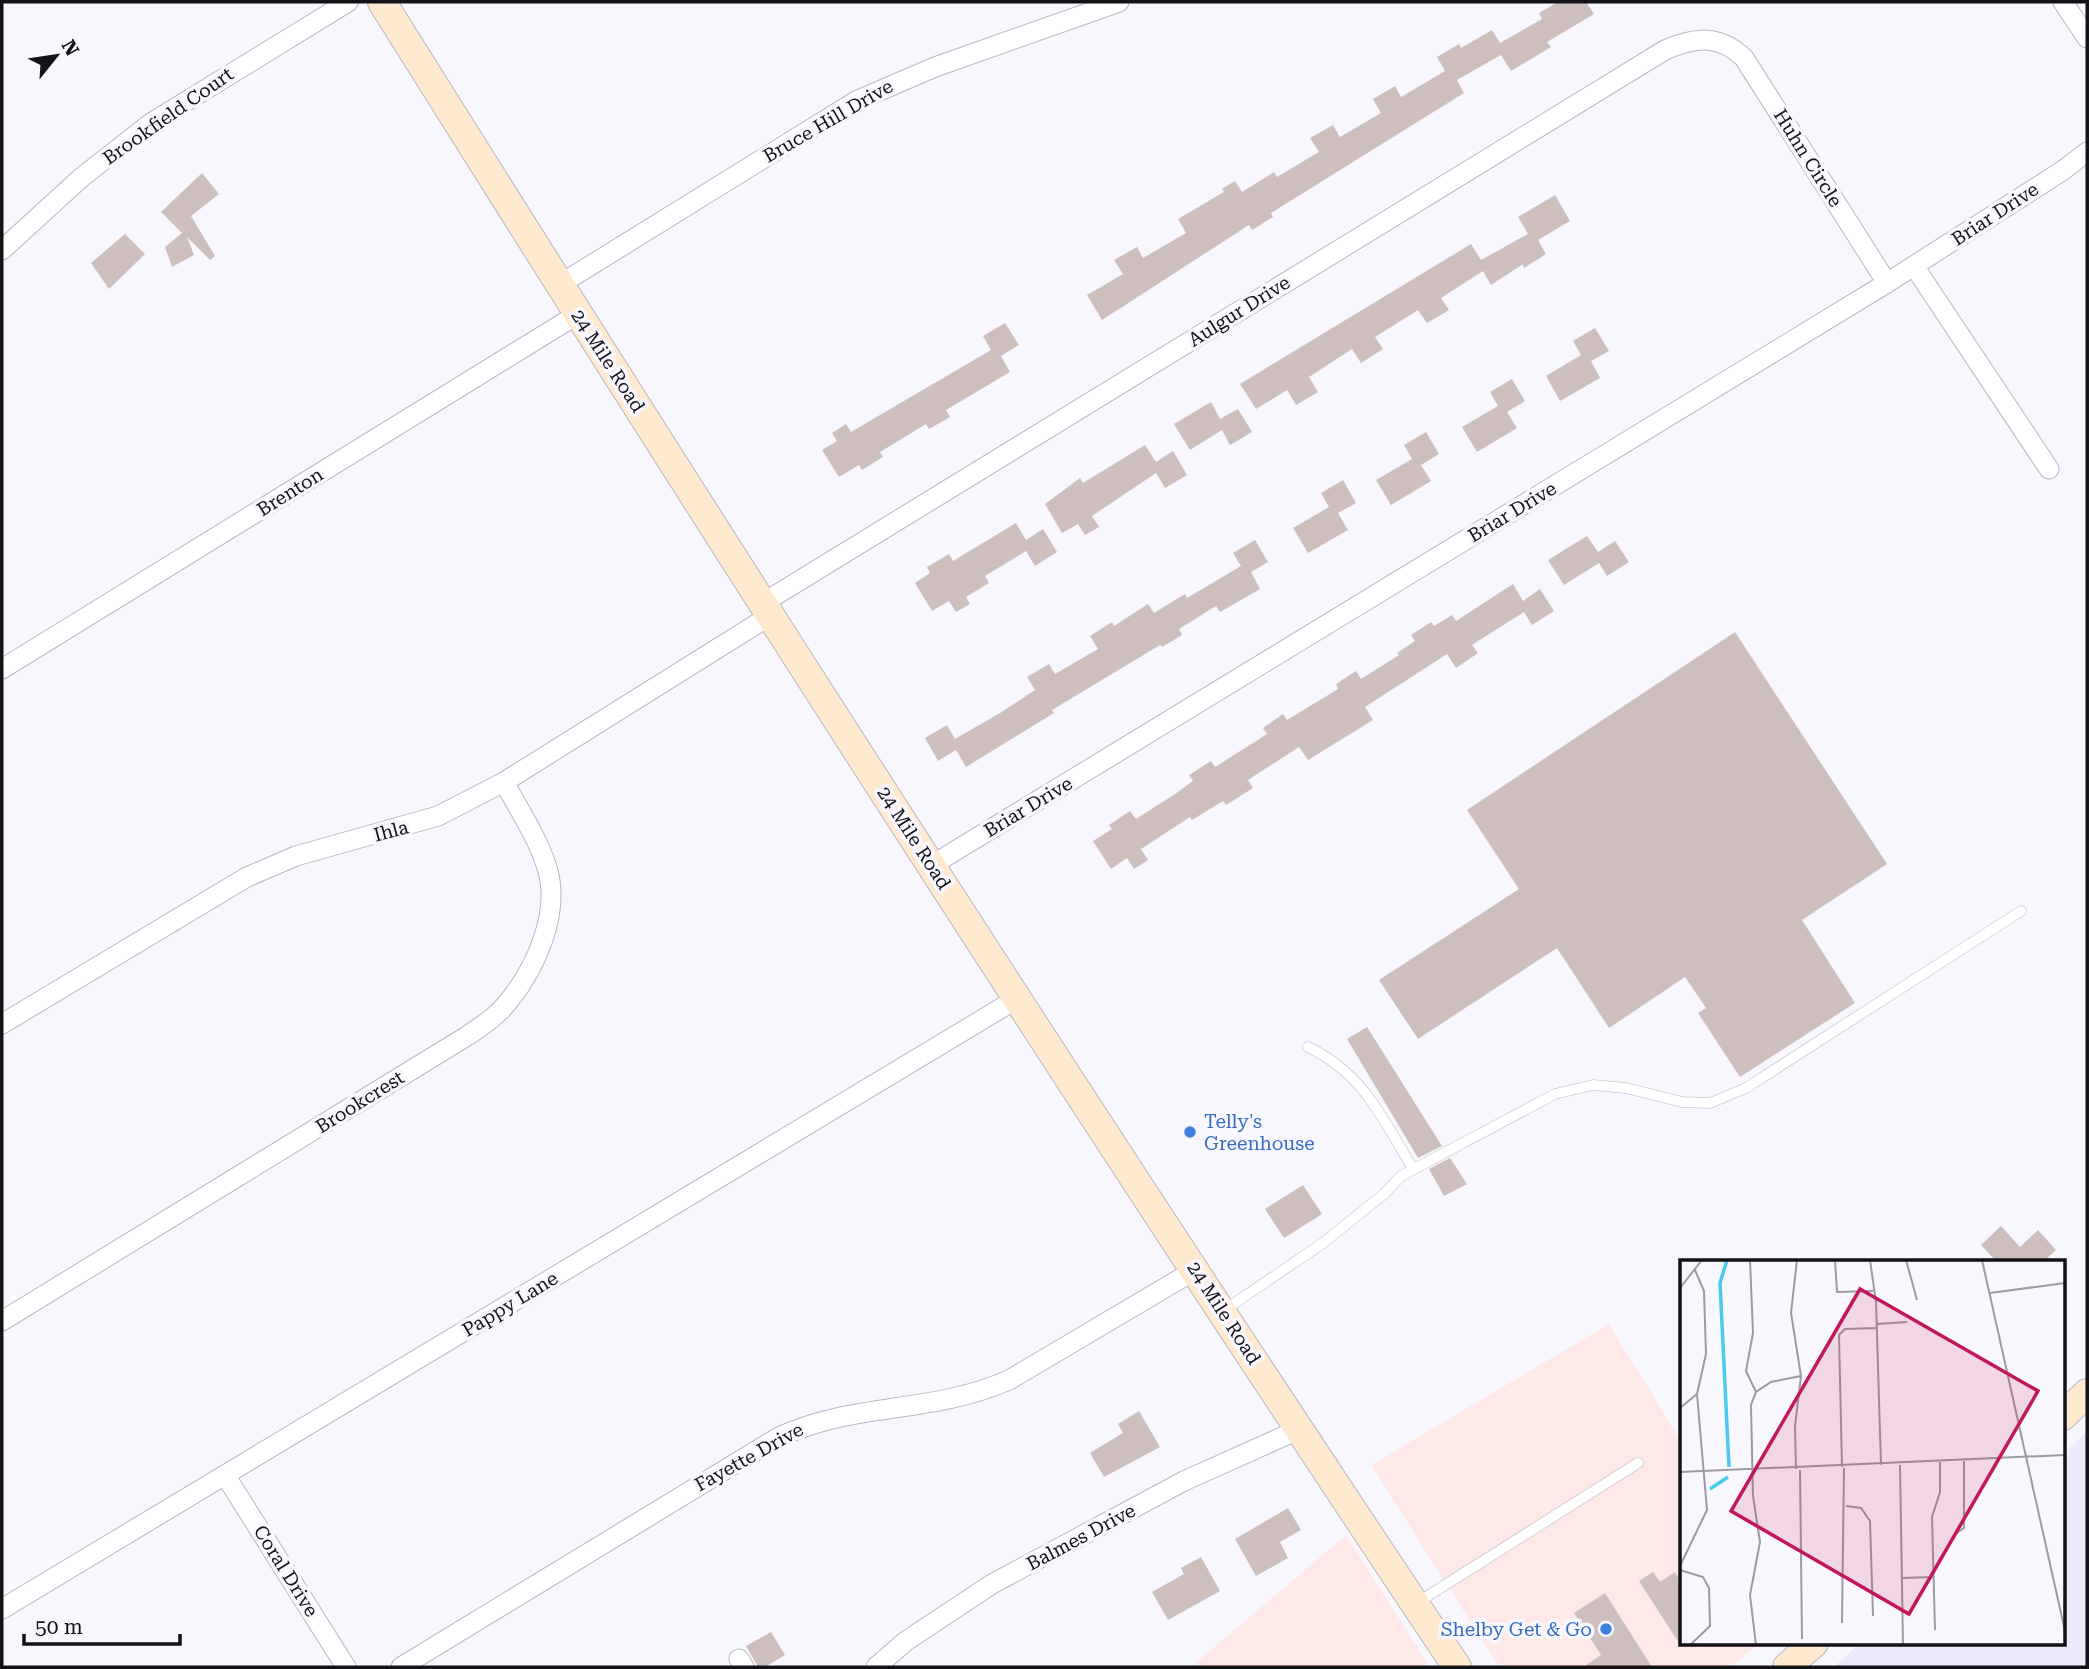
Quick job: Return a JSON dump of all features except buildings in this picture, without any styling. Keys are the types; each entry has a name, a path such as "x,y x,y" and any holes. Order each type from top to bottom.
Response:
{"street":[{"name":"Brookfield Court","path":"2,250 82,177 151,123 348,2"},
{"name":"24 Mile Road","path":"382,2 559,285 932,865 1457,1667"},
{"name":"Bruce Hill Drive","path":"559,285 856,101 934,67 1119,2"},
{"path":"2063,2 2087,38"},
{"name":"Aulgur Drive","path":"767,609 1665,50 1696,39 1721,41"},
{"name":"Huhn Circle","path":"1721,41 1733,48 1756,75 1887,283"},
{"name":"Briar Drive","path":"932,865 1887,283 2062,171 2087,152"},
{"path":"1914,265 2049,469"},
{"name":"Brenton","path":"2,669 578,313"},
{"name":"Ihla","path":"2,1024 247,877 296,856 438,816 503,782 767,609"},
{"name":"Brookcrest","path":"2,1321 467,1036 508,1003 537,953 548,919 551,887 541,850 503,782"},
{"name":"Pappy Lane","path":"2,1609 1018,998"},
{"name":"Fayette Drive","path":"401,1667 779,1437 825,1418 950,1401 984,1391 1009,1380 1195,1270"},
{"path":"2064,1415 2087,1393"},
{"name":"Balmes Drive","path":"876,1667 906,1641 992,1584 1184,1481 1300,1429"},
{"name":"Coral Drive","path":"225,1475 346,1667"},
{"path":"1787,1667 1813,1644"}],"lane":[{"path":"1223,1311 1313,1251 1413,1169 1555,1094 1593,1085 1626,1088 1682,1102 1710,1102 1746,1088 2021,911"},
{"path":"1308,1046 1333,1058 1356,1079 1413,1169"},
{"path":"1415,1604 1638,1463"}],"shaded area":[{"path":"1609,1324 1680,1439 1680,1644 1758,1644 1732,1667 1499,1667 1371,1465"},
{"path":"2087,1431 2087,1667 1834,1667 1859,1644 2064,1644 2064,1453"},
{"path":"1346,1535 1430,1667 1191,1667"}],"place":[{"name":"Telly's Greenhouse","path":"1190,1132"},
{"name":"Shelby Get & Go","path":"1606,1629"}]}
